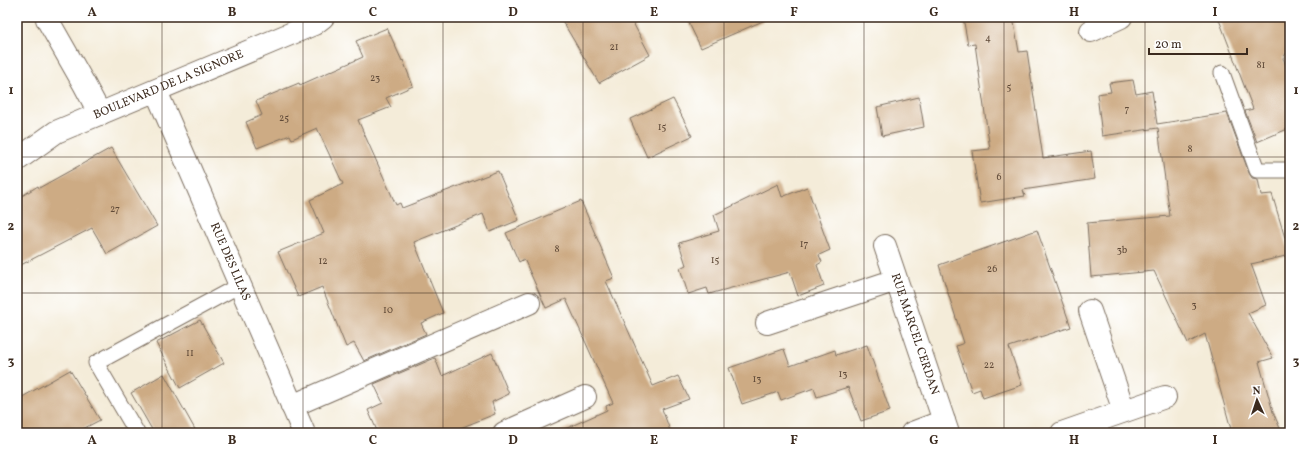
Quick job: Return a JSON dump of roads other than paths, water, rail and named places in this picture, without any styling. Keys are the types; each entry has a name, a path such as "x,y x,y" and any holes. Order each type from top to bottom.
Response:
{"street":[{"path":"47,17 100,114"},
{"name":"BOULEVARD DE LA SIGNORE","path":"17,160 56,132 314,24 323,17"},
{"path":"1091,31 1121,17"},
{"name":"RUE DES LILAS","path":"156,91 304,433"},
{"name":"RUE MARCEL CERDAN","path":"885,246 946,427 912,433"},
{"path":"767,323 896,280"},
{"path":"292,406 529,302"},
{"path":"1090,311 1124,411"},
{"path":"504,433 585,397"},
{"path":"1062,433 1166,397"}],"lane":[{"path":"1222,73 1257,170 1290,170"},
{"path":"137,433 96,363 240,285"}]}
